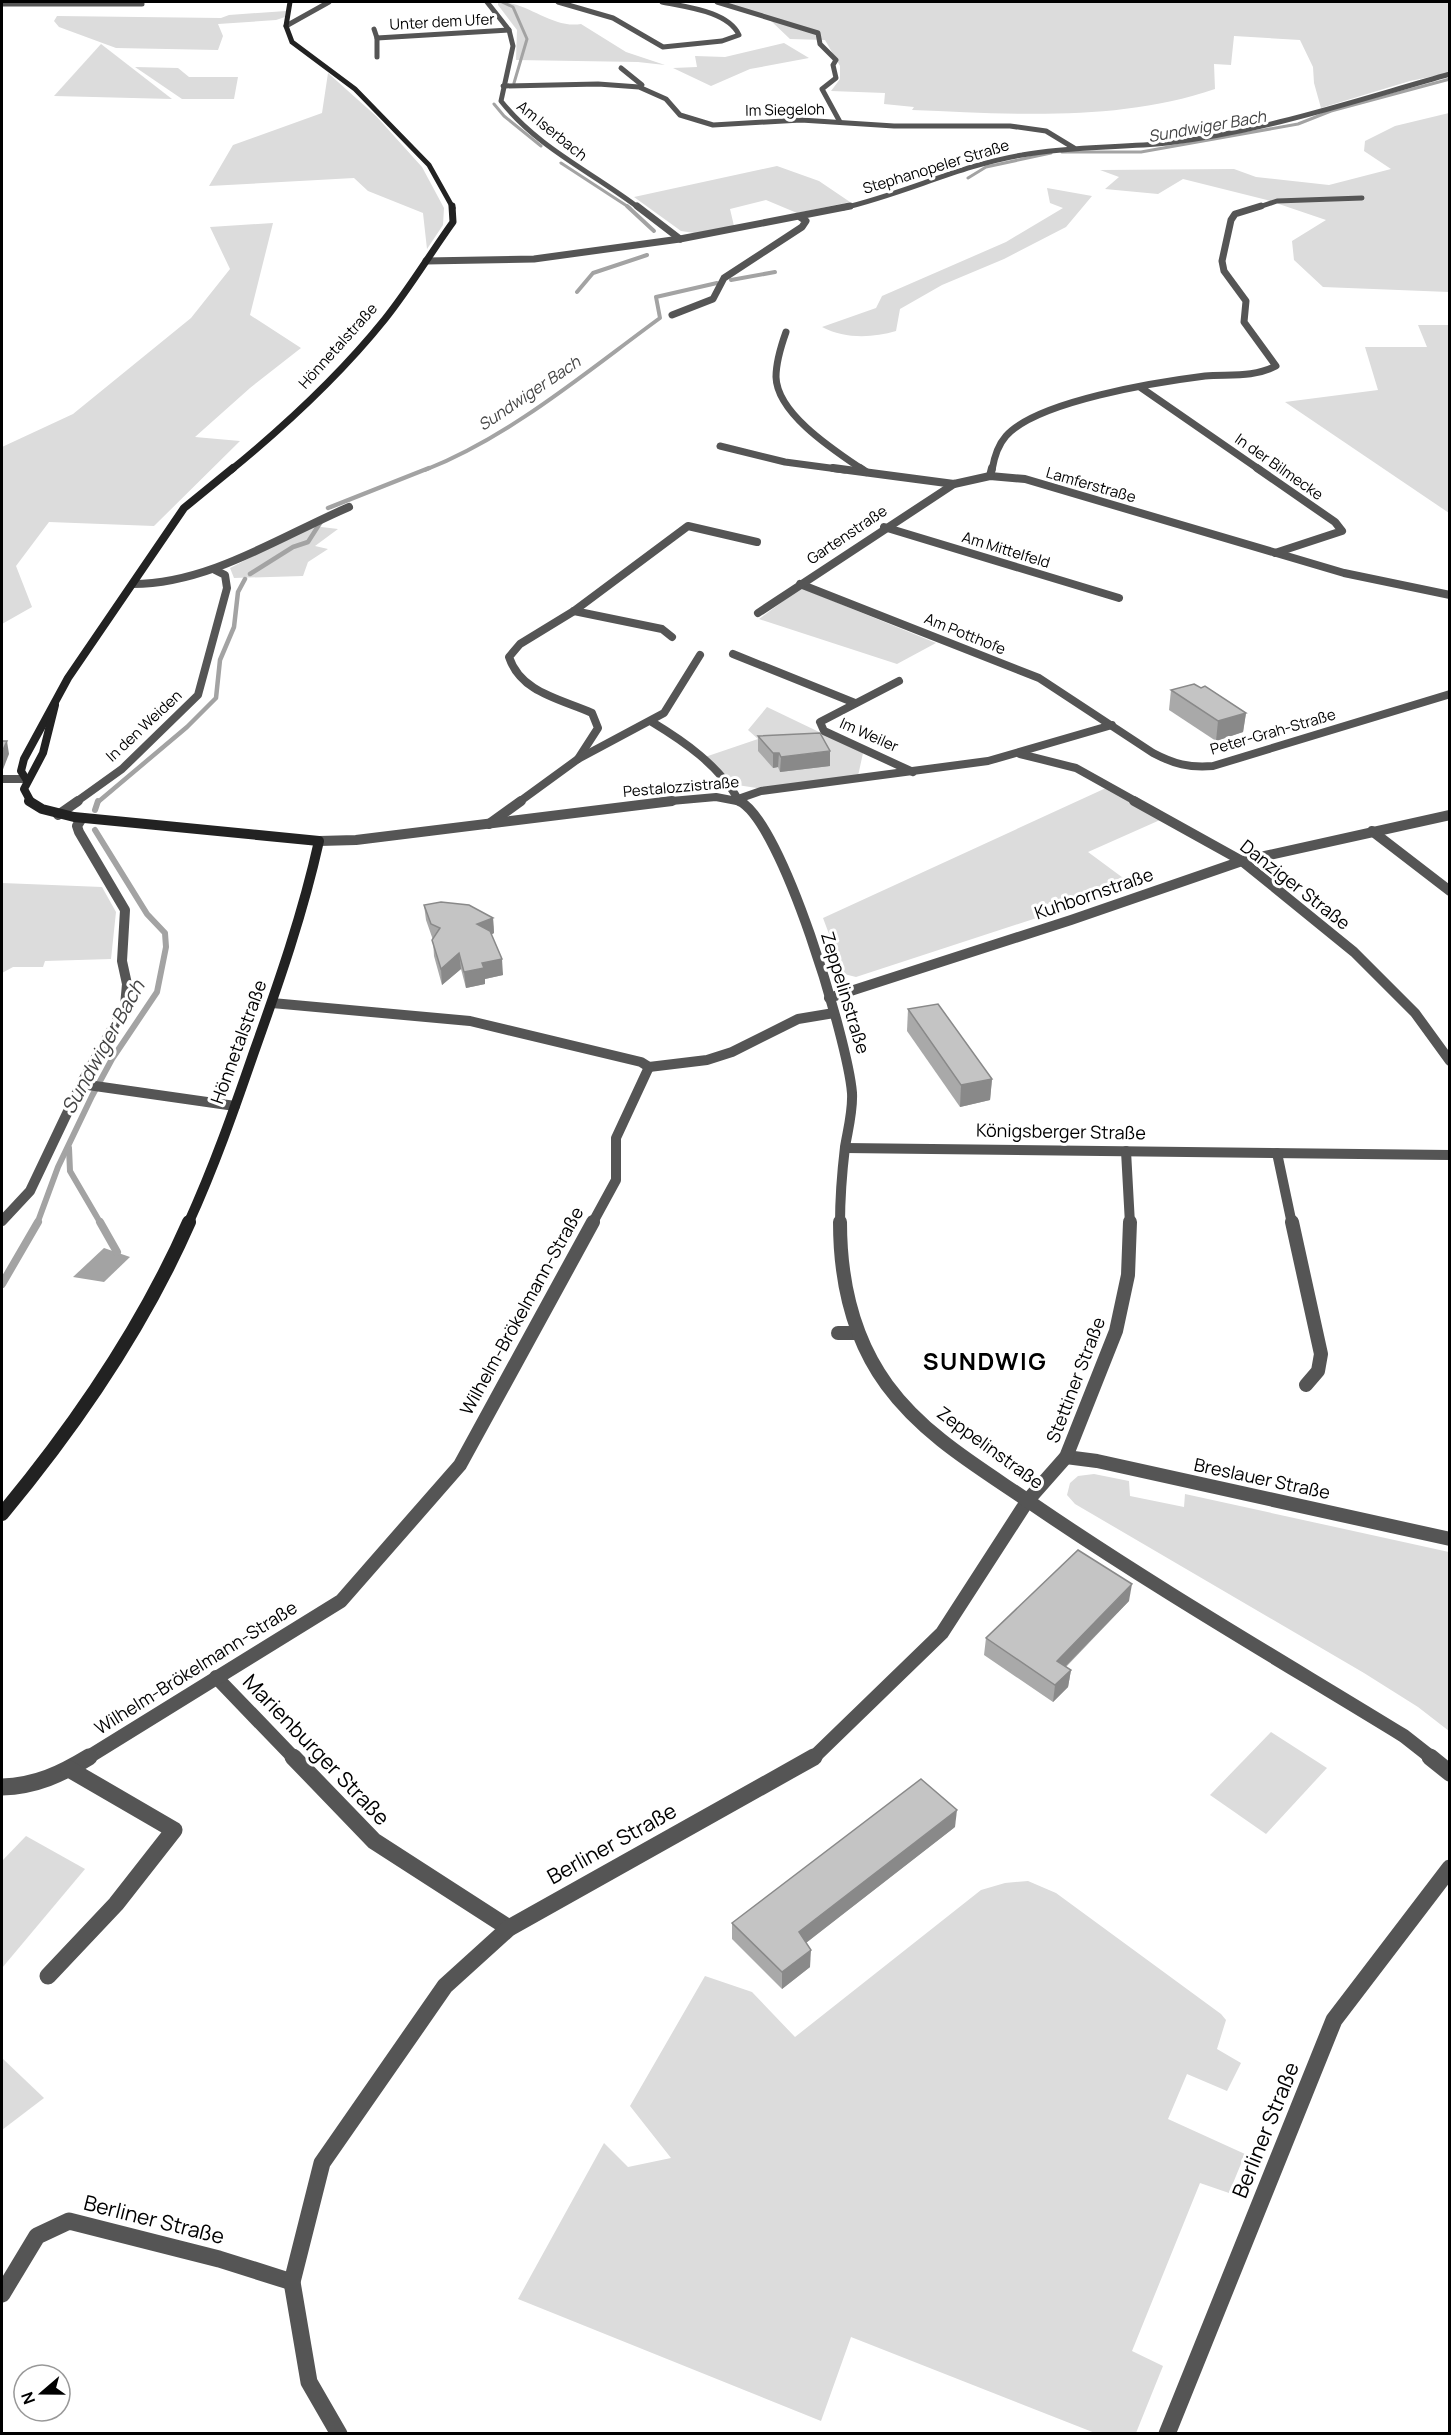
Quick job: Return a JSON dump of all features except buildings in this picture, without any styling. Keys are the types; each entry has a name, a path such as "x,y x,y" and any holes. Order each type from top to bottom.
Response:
{"main road":[{"path":"286,26 290,2"},
{"name":"Hönnetalstraße","path":"26,779 21,771 24,759 68,678 184,508 270,438 338,372 385,319 453,222 454,209 429,165 355,89 305,54 292,42 286,26"},
{"name":"Hönnetalstraße","path":"2,1514 49,1460 101,1386 155,1294 203,1191 235,1106 298,925 319,841 58,815 29,802 24,788 26,779 41,759 55,705"}],"street":[{"path":"2,4 66,2 142,4"},
{"path":"286,26 296,24 314,9 329,2"},
{"path":"488,2 509,30"},
{"path":"558,2 613,18 663,47 722,41 739,35 734,25 723,19 662,2"},
{"path":"717,2 778,23 814,31 824,49 836,60 833,65 836,78 822,89 840,122"},
{"name":"Unter dem Ufer","path":"374,29 377,38 377,57"},
{"name":"Unter dem Ufer","path":"377,38 509,30"},
{"name":"Am Iserbach","path":"509,30 513,46 501,101 515,119 680,239"},
{"path":"621,68 642,85 639,87"},
{"name":"Stephanopeler Straße","path":"426,261 534,259 680,239 800,217 914,189 981,165 1035,153 1074,148 1162,144 1273,123 1449,74"},
{"name":"Im Siegeloh","path":"503,86 598,84 639,87 666,99 680,116 713,125 779,120 894,126 1021,127 1046,131 1074,148"},
{"path":"990,476 993,462 1006,436 1028,421 1089,400 1140,387 1183,379 1263,372 1276,366 1244,322 1245,301 1224,270 1222,261 1231,220 1235,214 1276,201 1362,198"},
{"path":"672,315 713,299 724,278 802,227 806,221 800,217"},
{"path":"786,332 777,367 778,389 799,418 870,475"},
{"name":"In der Bilmecke","path":"1140,387 1335,522 1342,531 1327,538 1288,545 1275,553"},
{"name":"Lamferstraße","path":"720,446 736,452 785,462 870,475 954,484 990,476 1025,479 1363,578 1449,595"},
{"name":"Gartenstraße","path":"758,613 884,527 954,484"},
{"path":"133,584 159,584 215,570 304,525 349,507"},
{"path":"578,759 598,728 592,713 533,689 511,668 509,657 520,644 574,611 688,526 757,542"},
{"name":"Am Mittelfeld","path":"884,527 1119,598"},
{"name":"In den Weiden","path":"58,815 122,770 198,696 227,588 225,575 215,570"},
{"name":"Am Potthofe","path":"800,584 1039,678 1112,725"},
{"path":"574,611 662,630 672,637"},
{"name":"Im Weiler","path":"733,654 855,703"},
{"path":"489,824 578,759 652,722 664,713 700,655"},
{"name":"Im Weiler","path":"898,681 820,722 824,731 914,772"},
{"name":"Peter-Grah-Straße","path":"1112,725 1170,762 1191,768 1213,766 1449,694"},
{"path":"652,722 667,730 731,784 738,799"},
{"name":"Pestalozzistraße","path":"319,841 357,840 694,798 738,799 761,791 914,772 1020,754 1112,725"},
{"name":"Danziger Straße","path":"1020,754 1076,768 1242,861 1354,952 1386,982 1415,1013 1449,1061"},
{"path":"2,779 26,779"},
{"name":"Zeppelinstraße","path":"738,799 753,809 766,825 796,899 834,1013 852,1095 845,1148 840,1237 842,1280 858,1333 887,1386 928,1430 1028,1500 1146,1577 1404,1736 1449,1773"},
{"name":"Kuhbornstraße","path":"829,998 1071,920 1242,861 1449,815"},
{"path":"2,1221 30,1191 121,1014 127,984 122,961 125,910 79,832 77,826 82,818"},
{"path":"1372,831 1449,891"},
{"path":"272,1003 470,1021 641,1062 650,1067 707,1060 732,1052 798,1019 834,1013"},
{"name":"Wilhelm-Brökelmann-Straße","path":"2,1787 27,1786 69,1769 341,1601 460,1465 616,1180 616,1138 650,1067"},
{"path":"84,1084 235,1106"},
{"name":"Königsberger Straße","path":"845,1148 1449,1155"},
{"name":"Stettiner Straße","path":"1028,1500 1065,1457 1116,1331 1128,1275 1131,1235 1126,1151"},
{"path":"1277,1153 1321,1354 1318,1371 1306,1385"},
{"path":"838,1333 858,1333"},
{"name":"Breslauer Straße","path":"1065,1457 1097,1461 1449,1539"},
{"name":"Berliner Straße","path":"339,2433 309,2382 292,2282 322,2163 445,1986 509,1928 813,1758 942,1633 1028,1500"},
{"name":"Marienburger Straße","path":"216,1677 374,1841 509,1928"},
{"path":"48,1976 116,1904 174,1830 69,1769"},
{"name":"Berliner Straße","path":"1167,2433 1334,2020 1449,1868"},
{"name":"Berliner Straße","path":"2,2294 37,2236 69,2221 219,2259 292,2282"}],"shaded area":[{"path":"498,2 519,6 560,23 581,24 626,52 665,65 638,62 516,60 517,30"},
{"path":"732,2 1449,2 1449,73 1410,81 1321,108 1314,83 1313,67 1300,40 1234,36 1231,65 1214,64 1215,89 1178,100 1141,107 1065,113 912,110 914,107 884,104 885,93 831,91 840,79 840,66 825,40 790,39 770,20 727,4"},
{"path":"286,11 285,17 276,20 218,24 223,36 218,50 116,48 59,27 54,21 57,16 221,18 229,15"},
{"path":"784,43 809,58 750,69 711,86 673,68 697,67 695,56 725,57"},
{"path":"101,44 172,99 54,96"},
{"path":"135,67 178,68 189,77 238,77 234,99 182,99"},
{"path":"328,73 376,116 422,167 444,208 443,225 427,249 423,213 368,191 354,178 209,186 233,145 322,113"},
{"path":"1449,113 1449,292 1323,287 1294,260 1292,241 1326,220 1267,200 1183,179 1158,194 1105,189 1119,177 1100,170 1234,169 1256,177 1329,185 1391,169 1364,151 1365,141 1395,126"},
{"path":"777,166 819,181 850,202 797,213 766,200 730,209 734,226 695,233 681,231 634,197"},
{"path":"1047,188 1092,196 1066,227 1004,259 942,285 900,309 896,331 859,336 840,334 822,327 876,308 882,296 1006,242 1063,208 1050,203"},
{"path":"273,223 250,315 301,348 250,388 195,437 240,441 154,526 49,522 16,566 32,607 2,624 2,447 73,414 191,318 230,269 210,227"},
{"path":"1418,325 1449,325 1449,513 1285,402 1378,390 1365,347 1427,347"},
{"path":"313,526 338,529 315,546 328,549 308,562 303,576 234,578 230,568"},
{"path":"801,588 936,643 897,664 759,619"},
{"path":"767,707 863,753 858,776 757,788 737,785 705,757 758,739 748,730"},
{"path":"1106,788 1160,820 1088,852 1134,886 856,977 844,974 823,918"},
{"path":"2,883 102,887 116,912 111,959 45,961 43,967 13,967 2,973"},
{"path":"104,1248 130,1257 104,1282 73,1277"},
{"path":"1094,1474 1129,1481 1130,1496 1184,1507 1185,1494 1449,1552 1449,1731 1418,1707 1364,1673 1075,1504 1067,1495 1070,1483 1078,1476"},
{"path":"1271,1732 1327,1768 1266,1834 1210,1795"},
{"path":"26,1836 85,1869 2,1968 2,1861"},
{"path":"1028,1881 1056,1893 1221,2014 1226,2020 1217,2049 1241,2063 1227,2091 1187,2074 1168,2119 1245,2154 1229,2193 1200,2183 1132,2351 1163,2366 1136,2433 1095,2433 851,2337 821,2421 518,2299 604,2143 628,2167 671,2158 630,2106 705,1976 752,1992 795,2037 981,1890 1005,1883"},
{"path":"2,2058 44,2098 2,2130"}],"waterway":[{"path":"502,2 513,7 527,39 514,83"},
{"name":"Sundwiger Bach","path":"1062,152 1141,152 1298,124 1331,111 1450,79"},
{"path":"494,104 504,116 541,146"},
{"name":"Sundwiger Bach","path":"968,178 986,167 1051,153"},
{"path":"561,163 627,206"},
{"path":"627,206 654,231"},
{"name":"Sundwiger Bach","path":"577,292 593,273 647,255"},
{"name":"Sundwiger Bach","path":"731,280 775,272"},
{"name":"Sundwiger Bach","path":"425,470 488,440 576,381 660,318 656,297 717,283"},
{"name":"Sundwiger Bach","path":"328,508 429,468"},
{"name":"Sundwiger Bach","path":"250,574 293,547 308,542 322,520"},
{"name":"Sundwiger Bach","path":"98,802 187,727 216,698 220,660 234,627 238,592 245,579"},
{"name":"Sundwiger Bach","path":"95,810 98,801"},
{"name":"Sundwiger Bach","path":"37,1223 58,1167 92,1096 112,1059 157,992 166,947 165,933 147,914 95,830"},
{"path":"69,1148 70,1171 101,1224"},
{"path":"100,1222 117,1252"},
{"name":"Sundwiger Bach","path":"2,1284 37,1223"}],"district":[{"name":"SUNDWIG","path":"985,1362"}]}
